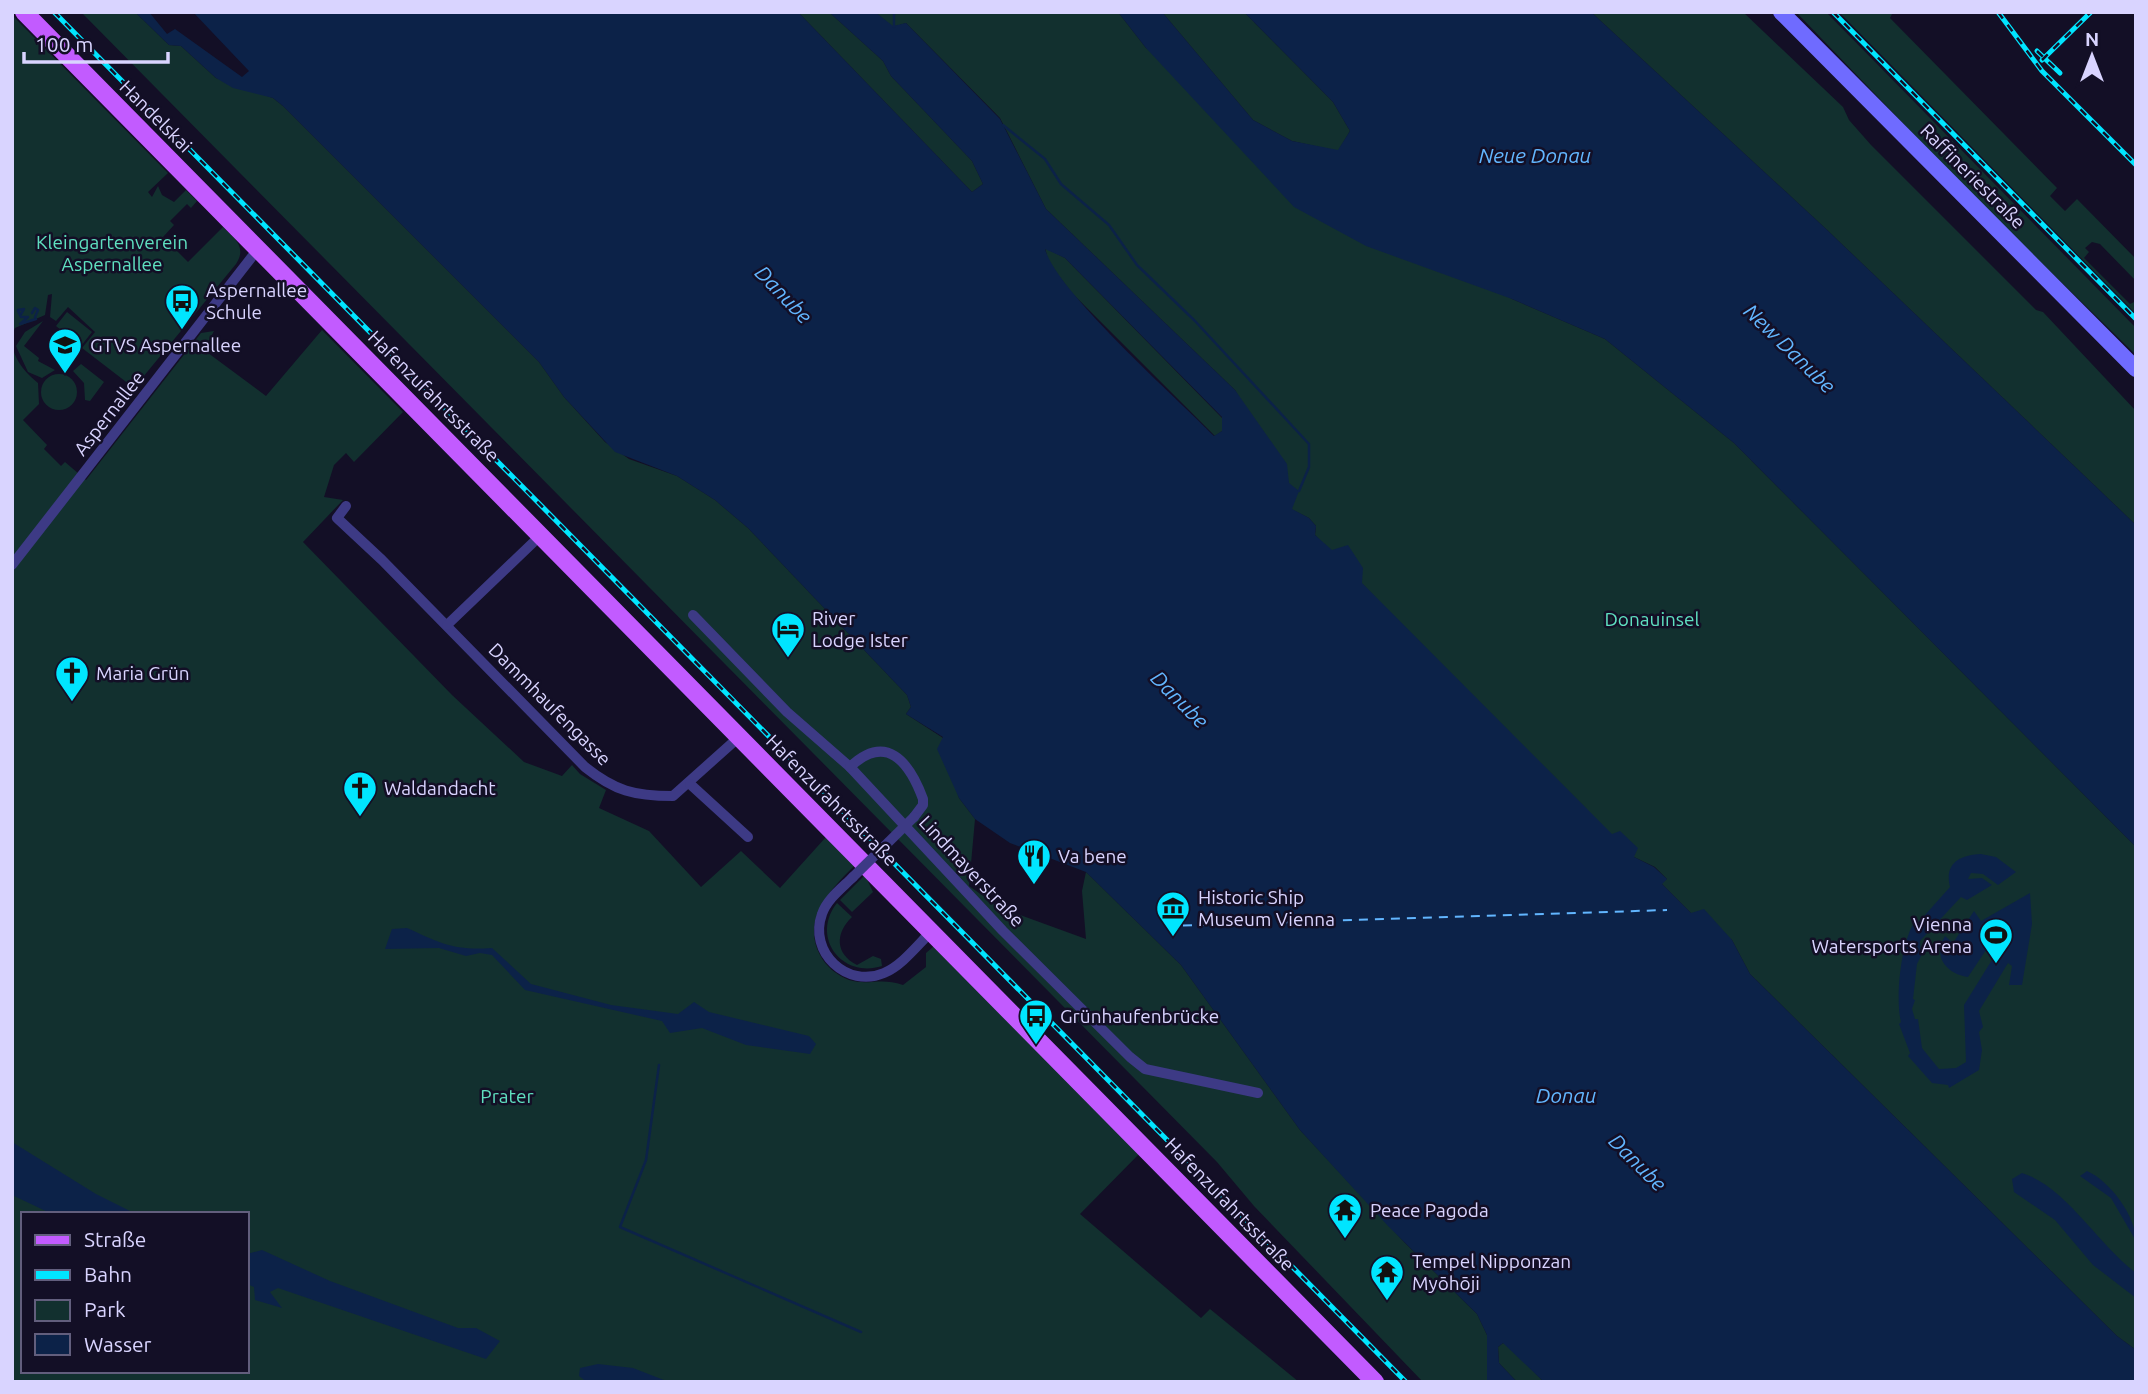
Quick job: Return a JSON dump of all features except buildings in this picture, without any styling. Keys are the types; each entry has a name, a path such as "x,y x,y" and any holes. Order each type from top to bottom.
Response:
{"main road":[{"name":"Handelskai","path":"24,12 258,249"},
{"name":"Raffineriestraße","path":"1781,12 2136,369"},
{"name":"Hafenzufahrtsstraße","path":"258,249 933,930 1375,1382"}],"street":[{"name":"Aspernallee","path":"12,565 258,249"},
{"name":"Dammhaufengasse","path":"345,506 337,518 447,625 585,767 610,787 651,796 673,796 690,784 740,737"},
{"path":"447,625 542,534"},
{"name":"Lindmayerstraße","path":"693,615 718,645 787,712 850,767 1003,931 1104,1033 1145,1069 1258,1093"},
{"path":"850,767 864,754 876,750 889,751 897,757 923,799 923,805 834,895 822,914 820,941 825,955 835,965 860,977 887,972 933,930"},
{"path":"690,784 748,837"}],"green space":[{"path":"81,12 135,12 169,45 181,46 216,78 273,98 539,362 564,397 605,442 629,459 677,476 715,500 748,528 907,695 911,707 906,714 943,738 959,798 975,819 969,886 1001,908 1086,939 1082,891 1086,872 1181,965 1300,1130 1405,1243 1477,1314 1487,1335 1487,1382 1423,1382 1254,1206 1217,1162"},
{"path":"798,12 829,12 883,61 891,76 972,161 983,184 972,192"},
{"name":"Donauinsel","path":"875,12 1118,12 1146,48 1512,299 1605,339 1734,443 2136,847 2136,1350 2117,1336 1750,974 1732,940 1692,914 1661,883 1667,879 1655,867 1634,857 1620,832 1612,835 1482,707 1315,535 1316,526 1309,518 1291,509 1289,483 1235,390 1046,209 1000,118 906,23 893,27"},
{"path":"1162,12 1244,12 1333,102 1350,131 1338,151 1292,141 1253,120"},
{"path":"1591,12 1743,12 1843,107 1849,120 1871,145 2036,310 2043,312 2136,411 2136,525 1825,228"},
{"path":"1796,12 1826,12 2136,328 2136,355 1976,199"},
{"path":"1839,12 1893,12 1890,18 2057,188 2050,196 2065,211 2077,199 2136,259 2136,281 2100,244 2092,242 2085,248 2089,252 2084,258 2130,304 2136,301 2136,314"},
{"name":"Prater","path":"12,15 168,173 148,192 152,197 158,186 162,195 174,202 186,190 197,201 191,208 187,204 170,221 174,225 163,237 188,262 223,227 240,248 236,264 134,388 82,348 95,332 68,307 56,321 50,317 52,294 48,295 45,315 15,328 12,344"},
{"path":"1045,248 1065,258 1222,418 1222,431 1215,436 1072,293 1049,263"},
{"path":"67,312 92,332 81,346 56,326"},
{"path":"43,321 24,346 39,358 38,361 55,370 42,378 28,372 16,346 25,332"},
{"name":"Prater","path":"322,330 403,412 354,462 346,453 334,465 324,497 343,500 303,542 452,695 524,762 562,776 572,765 580,774 606,790 599,808 649,831 701,887 741,851 780,888 826,837 854,866 828,895 816,918 815,942 825,963 849,980 903,985 926,967 926,953 934,946 1140,1153 1080,1214 1201,1318 1210,1309 1299,1382 12,1382 12,344 21,366 38,383 39,404 23,420 47,445 44,449 61,466 65,462 86,480 201,333 214,331 204,350 266,396"},
{"path":"81,364 104,382 90,401 85,400 84,383 73,371"},
{"path":"59,374 72,379 77,392 72,405 59,410 46,405 41,392 46,379"},
{"path":"865,875 873,892 852,912 840,900"},
{"path":"837,903 852,917 840,936 841,949 845,955 857,965 873,956 881,959 882,966 854,966 843,961 834,952 827,929"},
{"path":"1503,1343 1544,1382 1517,1382 1499,1363 1498,1347"}],"water":[{"name":"Donau","path":"135,12 149,12 167,34 175,29 242,77 249,71 193,12 798,12 972,192 983,184 972,161 891,76 883,61 829,12 875,12 893,26 906,23 1000,119 1046,209 1235,390 1287,464 1289,483 1299,491 1292,509 1309,518 1316,526 1315,535 1332,550 1348,545 1363,568 1362,583 1612,834 1620,831 1638,848 1634,857 1654,867 1667,879 1662,884 1691,913 1704,909 1732,940 1750,974 2117,1336 2136,1350 2136,1382 1544,1382 1503,1343 1498,1347 1499,1363 1517,1382 1487,1382 1487,1335 1477,1314 1388,1226 1300,1130 1181,965 1086,872 1010,843 975,819 959,798 937,749 943,737 906,714 911,707 907,695 748,528 715,500 677,476 615,452 564,397 539,362 283,106 273,98 233,88 216,78 181,46 169,45","holes":["1045,249 1065,258 1222,417 1222,431 1214,436 1120,344 1071,291 1054,268"]},
{"name":"Neue Donau","path":"1118,12 1162,12 1253,120 1292,141 1338,150 1350,131 1333,102 1244,12 1591,12 1825,228 2136,525 2136,847 1734,443 1605,339 1512,299 1366,246 1294,207 1146,48"},
{"path":"1981,854 1996,857 2016,872 1998,885 1983,874 1971,873 1968,879 1982,878 1992,885 1967,900 1961,897 1920,941 1921,956 1917,964 1912,1009 1915,1019 1918,1019 1922,1048 1939,1069 1956,1068 1966,1062 1964,1005 1995,955 1986,950 1968,977 1960,975 1948,968 1941,957 1941,944 1945,936 1953,943 1974,911 1981,921 2030,893 2032,924 2022,985 2009,985 2012,966 2008,963 1979,1011 1983,1027 1979,1032 1982,1050 1979,1070 1949,1088 1948,1085 1932,1083 1908,1056 1910,1053 1899,1024 1900,971 1909,932 1914,923 1916,925 1950,887 1949,872 1952,866 1966,856"},
{"path":"407,928 448,945 492,948 531,984 611,1005 678,1014 694,1002 709,1012 809,1036 816,1044 810,1054 746,1045 702,1028 670,1033 662,1021 525,990 492,955 480,953 466,956 439,948 385,949 392,929"},
{"path":"12,1142 96,1194 132,1212 48,1212 12,1195"},
{"path":"2087,1171 2104,1183 2120,1200 2132,1221 2136,1241 2111,1198 2080,1176"},
{"path":"2022,1173 2053,1190 2136,1273 2136,1298 2093,1265 2055,1220 2014,1192 2012,1179"},
{"path":"262,1250 330,1281 458,1328 476,1328 500,1341 486,1359 278,1288 270,1292 282,1308 255,1300 254,1287 248,1284 248,1254"},
{"path":"598,1364 633,1368 669,1382 587,1382 579,1376 580,1368"}],"waterway":[{"path":"894,12 894,27"},
{"path":"1003,125 1045,159 1061,184 1109,225 1137,265 1195,321 1309,444 1309,467 1299,491"},
{"path":"32,313 35,308 38,310 35,317"},
{"path":"18,310 24,309 21,314"},
{"path":"18,311 21,317 28,317 20,324 36,319"},
{"path":"659,1065 646,1160 620,1227 861,1332"}],"ferry route":[{"path":"1167,926 1667,910"}],"railway":[{"path":"54,12 1406,1382"},
{"path":"1833,12 2136,319"},
{"path":"1998,12 2042,71 2136,165"},
{"path":"2042,60 2091,12"},
{"path":"2037,51 2060,73"}],"place":[{"name":"Aspernallee Schule","path":"182,331"},
{"name":"GTVS Aspernallee","path":"65,375"},
{"name":"River Lodge Ister","path":"788,659"},
{"name":"Maria Grün","path":"72,703"},
{"name":"Waldandacht","path":"360,818"},
{"name":"Va bene","path":"1034,886"},
{"name":"Historic Ship Museum Vienna","path":"1173,938"},
{"name":"Vienna Watersports Arena","path":"1996,965"},
{"name":"Grünhaufenbrücke","path":"1036,1046"},
{"name":"Peace Pagoda","path":"1345,1240"},
{"name":"Tempel Nipponzan Myōhōji","path":"1387,1302"}],"park label":[{"name":"Kleingartenverein Aspernallee","path":"112,253"}],"water label":[{"name":"Danube","path":"784,294"},
{"name":"New Danube","path":"1790,348"},
{"name":"Danube","path":"1180,699"},
{"name":"Danube","path":"1638,1162"}]}
